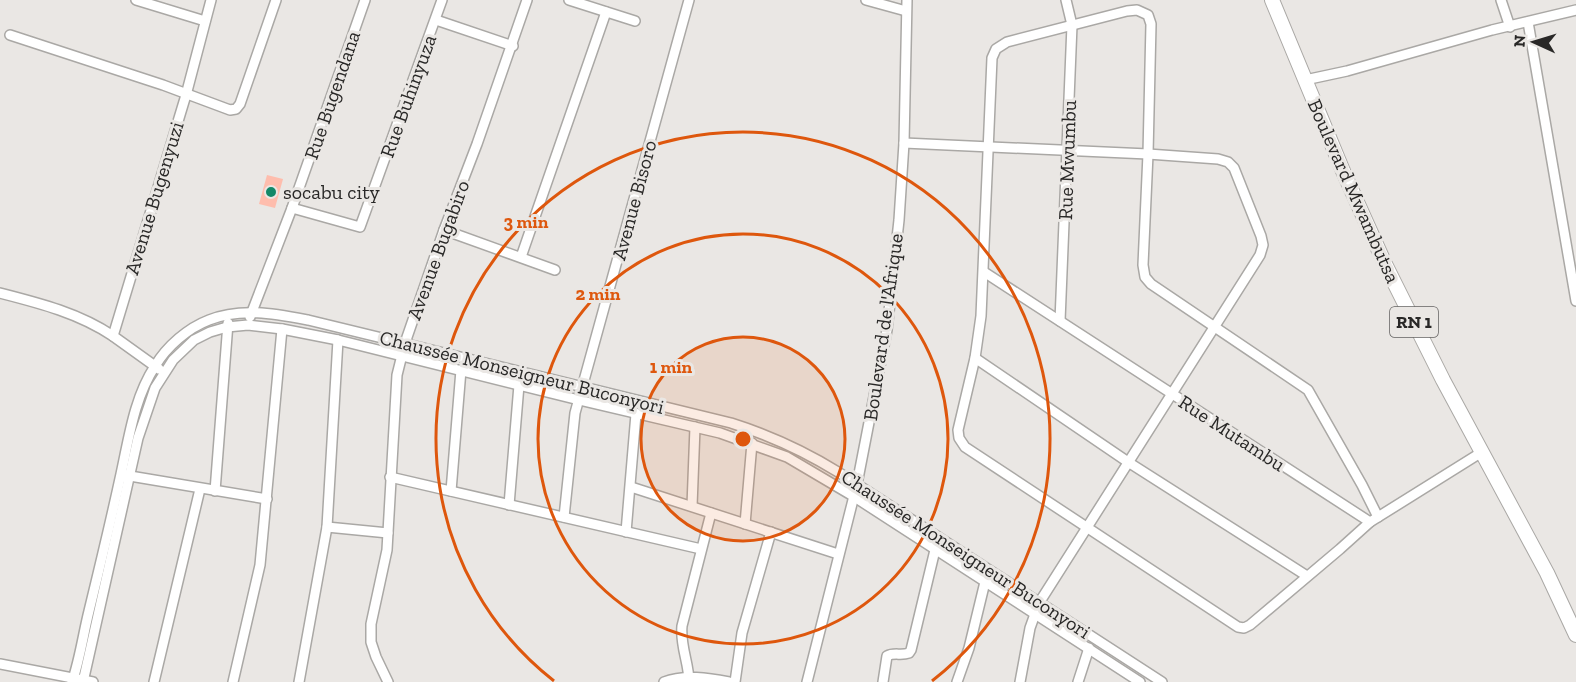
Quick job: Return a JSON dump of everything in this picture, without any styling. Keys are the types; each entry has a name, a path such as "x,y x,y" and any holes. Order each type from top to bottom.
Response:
{"highway":[{"name":"Boulevard Mwambutsa","path":"1272,0 1384,264 1547,573 1576,635"}],"street":[{"path":"136,0 205,21"},
{"name":"Avenue Bugenyuzi","path":"112,336 186,95 211,0"},
{"path":"10,35 163,85 225,109 236,109 240,104 276,0"},
{"name":"Rue Bugendana","path":"248,325 365,0"},
{"name":"Rue Buhinyuza","path":"292,208 360,227 442,0"},
{"name":"Avenue Bugabiro","path":"388,682 381,671 373,649 371,624 388,533 394,392 405,343 444,230 513,46 527,0"},
{"path":"569,0 636,21"},
{"name":"Avenue Bisoro","path":"564,517 572,432 582,387 689,0"},
{"path":"866,0 906,11"},
{"name":"Boulevard de l'Afrique","path":"807,682 857,484 887,330 899,220 904,143 907,0"},
{"name":"Rue Mwumbu","path":"1060,321 1072,25 1066,0"},
{"path":"1121,0 1124,11"},
{"path":"1501,0 1510,27"},
{"path":"1305,80 1337,74 1576,9"},
{"path":"1374,520 1362,485 1308,390 1151,284 1145,277 1143,265 1151,24 1148,15 1137,10 1124,11 1008,42 996,49 992,58 984,272 975,358 958,430 959,438 965,447 1238,627 1244,628 1374,520 1482,452"},
{"path":"521,257 606,12"},
{"path":"436,20 513,46"},
{"path":"1528,22 1576,301"},
{"path":"904,143 1218,159 1228,162 1234,168 1263,245 1260,255 1036,608 1020,682"},
{"path":"444,230 555,270"},
{"name":"Rue Mutambu","path":"984,272 1172,394 1374,520"},
{"path":"0,293 63,311 98,325 164,372"},
{"name":"Chaussée Monseigneur Buconyori","path":"81,681 125,475 136,410 144,386 155,365 177,340 192,328 229,314 251,312 308,320 731,423 762,433 812,456 857,484 1140,682"},
{"path":"215,491 229,314"},
{"name":"Chaussée Monseigneur Buconyori","path":"125,475 155,388 173,360 194,340 227,327 248,325 338,340 695,427 752,443 787,457 853,496 985,582 1036,608 1162,682"},
{"path":"232,682 260,565 282,329"},
{"path":"299,682 327,527 338,340"},
{"path":"975,358 1128,462 1307,576"},
{"path":"451,491 461,370"},
{"path":"509,505 519,385"},
{"path":"626,532 636,414"},
{"path":"692,507 695,427"},
{"path":"745,524 752,443"},
{"path":"125,475 267,500"},
{"path":"390,477 701,549"},
{"path":"631,487 838,554"},
{"path":"154,682 200,489"},
{"path":"689,680 681,640 682,626 711,513"},
{"path":"327,527 388,533"},
{"path":"735,682 742,633 771,532"},
{"path":"883,682 887,656 909,654 911,650 935,550"},
{"path":"957,682 969,648 985,582"},
{"path":"1078,682 1089,648"},
{"path":"0,664 81,681"},
{"path":"664,682 672,679 729,682"}],"shaded area":[{"name":"socabu city","path":"267,175 283,179 275,208 259,204"}],"place":[{"name":"socabu city","path":"271,192"}]}
